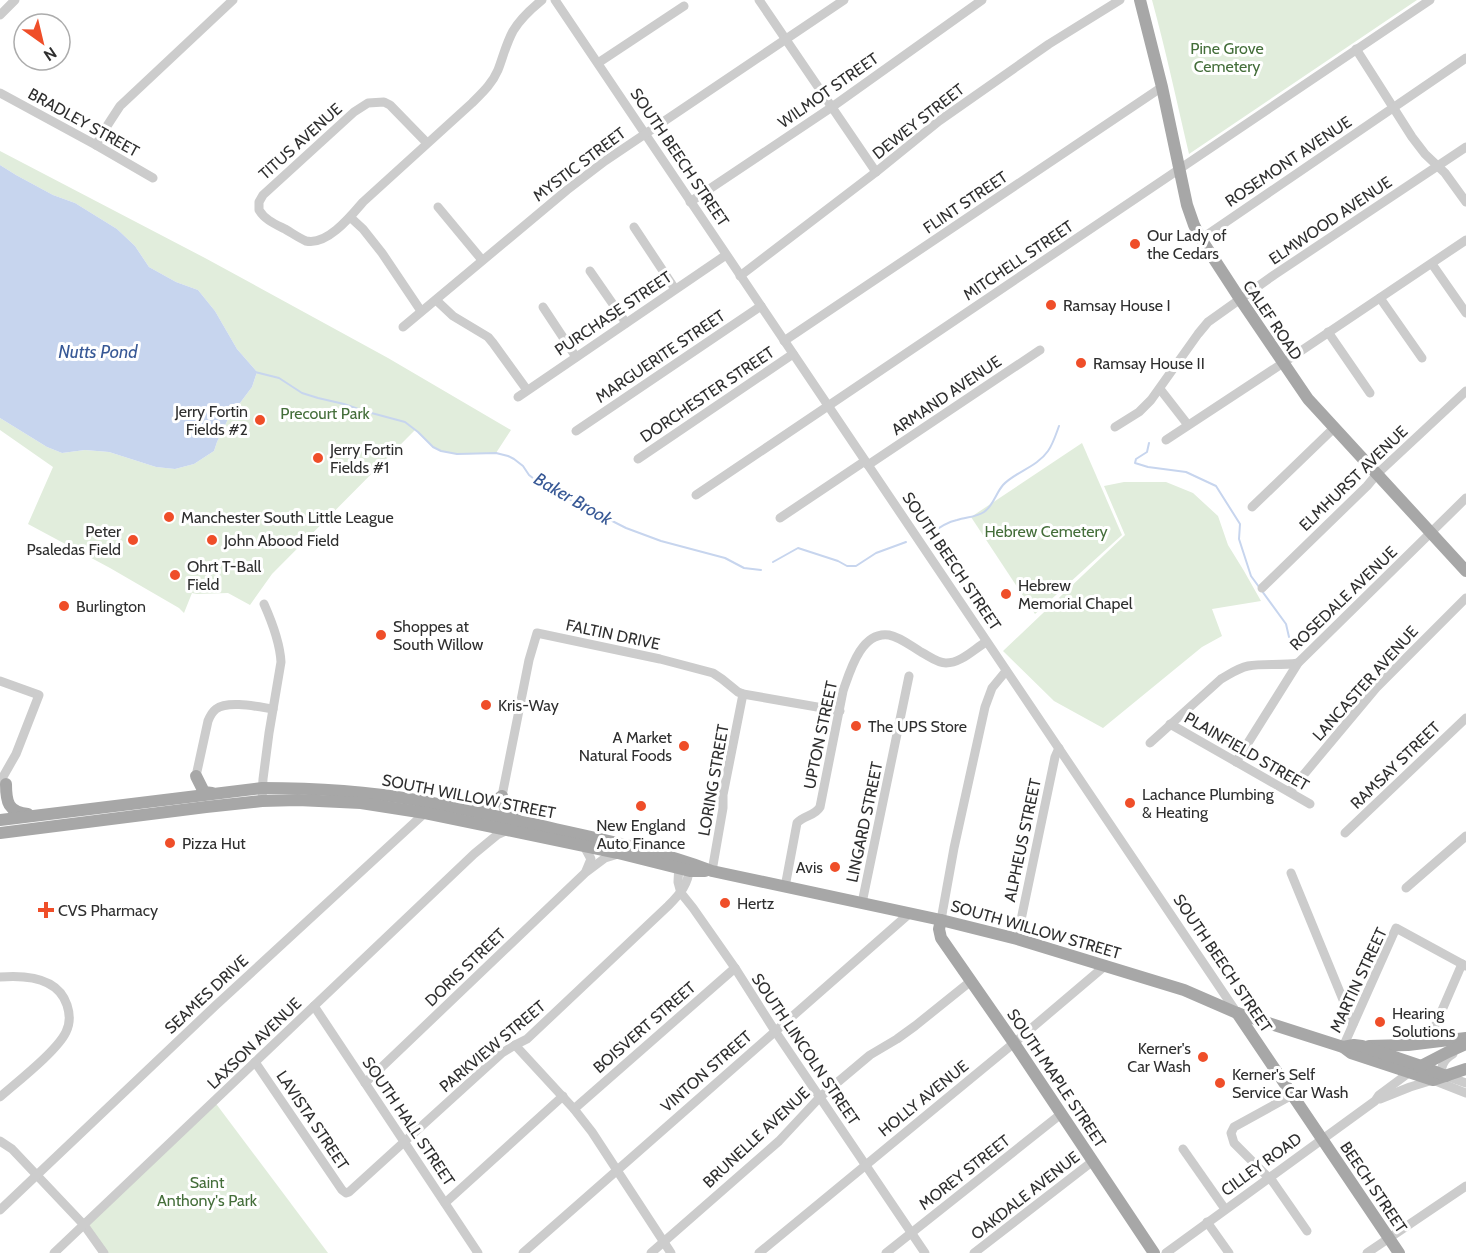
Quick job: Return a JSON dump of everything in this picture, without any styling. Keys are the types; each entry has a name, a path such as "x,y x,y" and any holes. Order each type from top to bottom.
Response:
{"main road":[{"name":"CALEF ROAD","path":"1140,0 1191,216 1201,239 1308,399 1466,571"},
{"path":"196,776 204,792 217,793"},
{"path":"192,796 196,776"},
{"path":"3,783 8,802 16,811 27,814 57,814"},
{"name":"SOUTH WILLOW STREET","path":"0,833 306,788 401,797 481,813 508,830 910,913 1017,939 1184,990 1237,1013 1343,1047 1351,1053 1416,1069"},
{"name":"SOUTH WILLOW STREET","path":"0,820 217,793 262,795 298,800 361,803 495,822 518,821 617,843 684,866"},
{"path":"481,813 502,796 505,808 518,821"},
{"name":"SOUTH MAPLE STREET","path":"941,920 939,929 941,938 1154,1253"},
{"name":"SOUTH BEECH STREET","path":"1237,1013 1322,1138"},
{"path":"1254,1038 1264,1022"},
{"path":"1362,1047 1408,1045 1466,1038"},
{"name":"SOUTH WILLOW STREET","path":"1343,1047 1354,1045 1362,1047 1442,1078"},
{"path":"1416,1069 1448,1052 1466,1046"},
{"path":"1442,1078 1466,1070"},
{"name":"BEECH STREET","path":"1322,1138 1398,1253"}],"street":[{"path":"0,15 15,0"},
{"path":"96,145 120,106 233,0"},
{"name":"TITUS AVENUE","path":"428,143 390,105 384,102 368,104 354,112 263,195 259,202 259,210 263,216 307,241 314,242 329,236 480,95 498,69 514,29 542,0"},
{"name":"SOUTH BEECH STREET","path":"555,0 1237,1013"},
{"path":"759,0 876,172"},
{"name":"MYSTIC STREET","path":"403,327 582,178 844,0"},
{"name":"WILMOT STREET","path":"690,202 832,107 982,0"},
{"name":"DEWEY STREET","path":"740,276 939,121 1049,44 1120,0"},
{"name":"MITCHELL STREET","path":"696,495 1430,0"},
{"path":"598,63 684,6"},
{"path":"1356,49 1425,154 1445,173 1466,202"},
{"name":"ROSEMONT AVENUE","path":"1201,239 1466,58"},
{"name":"FLINT STREET","path":"784,341 1162,87"},
{"name":"BRADLEY STREET","path":"0,93 153,178"},
{"name":"ELMWOOD AVENUE","path":"1115,427 1139,412 1151,400 1208,321 1466,147"},
{"path":"438,207 482,260"},
{"path":"350,217 374,242 421,311"},
{"path":"634,227 675,289"},
{"path":"1166,440 1466,240"},
{"name":"PURCHASE STREET","path":"518,397 726,255"},
{"path":"1432,264 1466,313"},
{"path":"590,271 626,323"},
{"path":"1380,298 1422,358"},
{"path":"436,300 453,316 494,343 527,390"},
{"name":"MARGUERITE STREET","path":"576,431 760,306"},
{"path":"543,307 576,357"},
{"path":"1328,332 1370,393"},
{"name":"ARMAND AVENUE","path":"780,518 1040,350"},
{"name":"DORCHESTER STREET","path":"638,459 793,354"},
{"path":"1160,388 1188,425"},
{"name":"ELMHURST AVENUE","path":"1262,588 1377,474 1466,391"},
{"path":"1252,507 1334,428"},
{"name":"ROSEDALE AVENUE","path":"1236,762 1298,663 1466,498"},
{"name":"LANCASTER AVENUE","path":"1290,791 1376,688 1466,598"},
{"path":"262,795 273,709 281,668 281,655 264,604"},
{"name":"FALTIN DRIVE","path":"502,796 529,660 537,633 660,659 713,673 743,694 840,711"},
{"name":"UPTON STREET","path":"784,887 797,823 802,818 816,813 820,807 843,691 862,647 871,639 884,635 894,636 937,661 946,663 957,661 986,642"},
{"path":"1150,743 1221,679 1240,668 1298,663"},
{"path":"941,920 958,828 985,707 992,688 1006,671"},
{"name":"LINGARD STREET","path":"862,903 909,676"},
{"path":"0,681 39,695 3,783 0,798"},
{"name":"LORING STREET","path":"712,871 723,808 723,795 743,694"},
{"path":"196,776 208,721 217,708 232,704 273,709"},
{"name":"RAMSAY STREET","path":"1344,833 1466,718"},
{"name":"PLAINFIELD STREET","path":"1170,724 1310,804"},
{"name":"ALPHEUS STREET","path":"1017,939 1055,757 1059,748"},
{"name":"SEAMES DRIVE","path":"0,1210 215,1006 436,803"},
{"name":"LAXSON AVENUE","path":"474,854 495,822"},
{"name":"LAXSON AVENUE","path":"54,1253 474,854 497,835 508,830"},
{"path":"1406,888 1466,836"},
{"path":"584,846 591,859 585,873"},
{"name":"DORIS STREET","path":"365,1083 585,873 605,858 618,853"},
{"path":"681,893 678,887 684,866"},
{"path":"1291,873 1353,1024"},
{"name":"SOUTH LINCOLN STREET","path":"681,893 735,968 925,1253"},
{"name":"PARKVIEW STREET","path":"346,1193 502,1053 527,1040 681,893"},
{"name":"VINTON STREET","path":"522,1253 910,913"},
{"name":"MARTIN STREET","path":"1343,1047 1396,928 1464,965"},
{"name":"HOLLY AVENUE","path":"759,1253 1106,965"},
{"path":"1436,1024 1464,965"},
{"name":"BOISVERT STREET","path":"574,1109 735,968"},
{"path":"0,977 32,978 48,983 64,996 69,1011 66,1032 56,1045 0,1098"},
{"name":"BRUNELLE AVENUE","path":"651,1253 779,1141 820,1097 870,1055 915,1026 971,981"},
{"name":"SOUTH HALL STREET","path":"314,1006 478,1253"},
{"path":"515,1045 563,1096 592,1132 671,1253"},
{"path":"1442,1078 1442,1066 1446,1059 1466,1046"},
{"name":"LAVISTA STREET","path":"255,1062 346,1193"},
{"name":"CILLEY ROAD","path":"1374,1101 1416,1069"},
{"path":"1442,1078 1466,1083"},
{"path":"1442,1078 1466,1093"},
{"name":"CILLEY ROAD","path":"1166,1253 1374,1101 1442,1078"},
{"path":"1292,1095 1234,1127 1231,1133 1234,1143 1269,1178 1306,1231"},
{"path":"445,1203 563,1096"},
{"name":"MOREY STREET","path":"886,1253 1061,1114"},
{"path":"0,1141 12,1149 38,1175 84,1225 104,1253"},
{"path":"1183,1149 1225,1209"},
{"name":"OAKDALE AVENUE","path":"974,1253 1093,1161"},
{"path":"1367,1253 1466,1186"},
{"path":"1207,1222 1229,1253"}],"green space":[{"name":"Pine Grove Cemetery","path":"1152,0 1417,0 1189,154"},
{"name":"Precourt Park","path":"0,151 205,258 388,358 511,430 496,453 455,454 433,447 415,430 272,574 250,605 228,593 192,593 184,613 110,568 28,524 53,467 0,430 0,418 47,447 62,453 85,450 109,452 156,467 175,469 194,464 214,451 228,419 252,387 257,372 237,349 215,311 198,290 176,282 149,267 135,246 117,229 75,203 53,195 0,165"},
{"name":"Hebrew Cemetery","path":"1082,443 1122,535 1035,614 971,517"},
{"path":"1124,482 1166,482 1193,493 1218,516 1228,545 1261,601 1212,609 1222,636 1202,647 1103,728 1054,701 1003,651 1125,535 1104,486"},
{"name":"Saint Anthony's Park","path":"214,1101 328,1253 103,1253 84,1225"}],"water":[{"name":"Nutts Pond","path":"0,165 53,195 75,203 117,229 135,246 149,267 176,282 198,290 215,311 237,349 257,372 252,387 228,419 214,451 194,464 175,469 156,467 109,452 85,450 62,453 47,447 0,418"}],"waterway":[{"name":"Baker Brook","path":"255,372 279,378 302,393 405,422 433,447 441,451 457,454 496,453 508,456 523,466 538,482 626,528 661,541 725,558 744,568 761,570"},
{"name":"Baker Brook","path":"929,535 950,522 984,512 1003,485 1043,457 1059,426"},
{"name":"Baker Brook","path":"1149,443 1147,452 1136,459 1135,463 1186,472 1216,486 1240,524 1239,539 1251,576 1286,624 1289,637"},
{"name":"Baker Brook","path":"773,562 798,548 847,566 856,566 876,553 906,542"}],"place":[{"name":"Our Lady of the Cedars","path":"1135,244"},
{"name":"Ramsay House I","path":"1051,305"},
{"name":"Ramsay House II","path":"1081,363"},
{"name":"Jerry Fortin Fields #2","path":"260,420"},
{"name":"Jerry Fortin Fields #1","path":"318,458"},
{"name":"Manchester South Little League","path":"169,517"},
{"name":"Peter Psaledas Field","path":"133,540"},
{"name":"John Abood Field","path":"212,540"},
{"name":"Ohrt T-Ball Field","path":"175,575"},
{"name":"Hebrew Memorial Chapel","path":"1006,594"},
{"name":"Burlington","path":"64,606"},
{"name":"Shoppes at South Willow","path":"381,635"},
{"name":"Kris-Way","path":"486,705"},
{"name":"The UPS Store","path":"856,726"},
{"name":"A Market Natural Foods","path":"684,746"},
{"name":"Lachance Plumbing & Heating","path":"1130,803"},
{"name":"New England Auto Finance","path":"641,806"},
{"name":"Pizza Hut","path":"170,843"},
{"name":"Avis","path":"835,867"},
{"name":"Hertz","path":"725,903"},
{"name":"CVS Pharmacy","path":"46,910"},
{"name":"Hearing Solutions","path":"1380,1022"},
{"name":"Kerner's Car Wash","path":"1203,1057"},
{"name":"Kerner's Self Service Car Wash","path":"1220,1083"}]}
